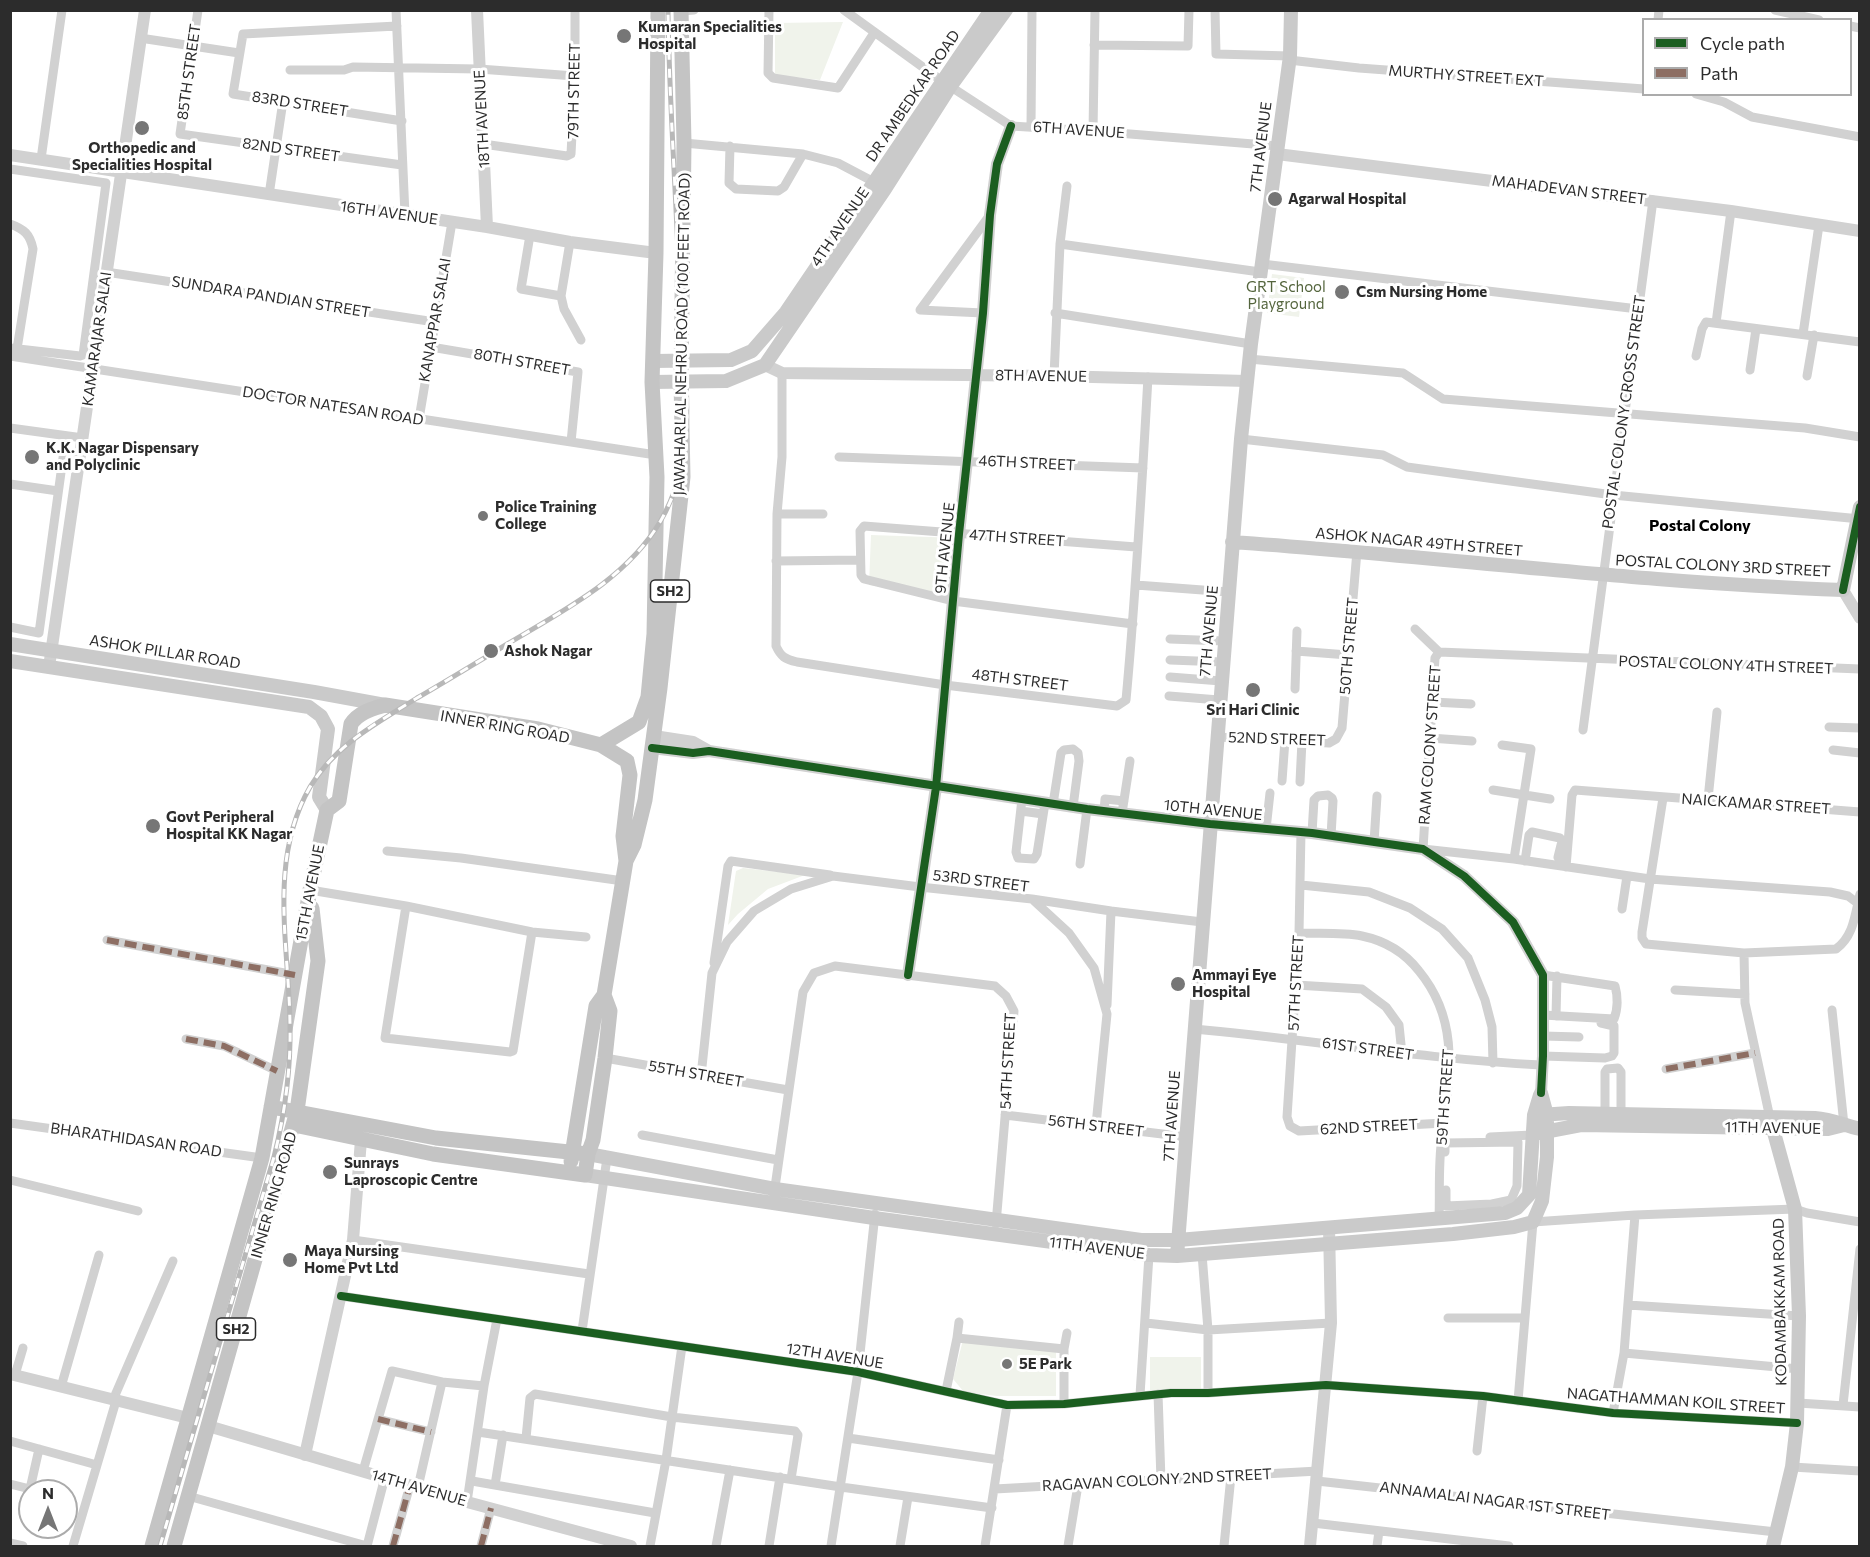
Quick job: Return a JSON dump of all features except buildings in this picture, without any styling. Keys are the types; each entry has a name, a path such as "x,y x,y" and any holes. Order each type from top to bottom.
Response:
{"main road":[{"name":"JAWAHARLAL NEHRU ROAD (100 FEET ROAD)","path":"601,745 639,722 648,697 654,634 656,455 652,360 656,253 658,10"},
{"name":"DR AMBEDKAR ROAD","path":"652,360 731,360 752,351 786,312 874,182 946,84 991,10"},
{"name":"4TH AVENUE","path":"765,365 885,189 946,84 1006,10"},
{"name":"7TH AVENUE","path":"1177,1256 1241,440 1251,344 1290,58 1291,10"},
{"name":"JAWAHARLAL NEHRU ROAD (100 FEET ROAD)","path":"645,800 683,477 681,381 684,143 681,11"},
{"path":"652,382 726,381 765,365"},
{"path":"1843,590 1859,515"},
{"name":"ASHOK NAGAR 49TH STREET","path":"1232,543 1357,551 1602,576"},
{"name":"POSTAL COLONY 3RD STREET","path":"1602,576 1843,590"},
{"name":"ASHOK PILLAR ROAD","path":"10,644 385,705"},
{"path":"10,661 309,707 321,716 328,729 319,797 327,810"},
{"path":"214,692 217,677"},
{"name":"INNER RING ROAD","path":"385,705 538,729 601,745 627,761 630,775 623,836 626,861 604,995 610,1011 597,1152 585,1175"},
{"name":"15TH AVENUE","path":"271,1107 310,890 327,810 339,801 351,724 365,712 385,705"},
{"name":"INNER RING ROAD","path":"626,861 634,845 645,800"},
{"path":"271,1107 296,1118 318,961 310,890"},
{"path":"570,1173 596,1006 604,995"},
{"name":"11TH AVENUE","path":"296,1118 361,1140 433,1154 604,1178 774,1196 876,1203 1141,1240 1178,1240 1439,1219 1493,1209 1505,1213 1517,1208 1529,1195 1532,1135 1540,1115 1541,1093"},
{"name":"INNER RING ROAD","path":"152,1546 262,1158 271,1107"},
{"name":"11TH AVENUE","path":"1540,1115 1621,1112 1828,1129 1844,1125 1860,1128"},
{"name":"11TH AVENUE","path":"597,1152 874,1218 1149,1255 1177,1256 1463,1233 1514,1227 1533,1222 1542,1201 1547,1157 1547,1130 1540,1115"},
{"name":"INNER RING ROAD","path":"174,1546 296,1118 436,1138 572,1153 597,1152"},
{"name":"11TH AVENUE","path":"1532,1135 1547,1130 1581,1125 1771,1123"},
{"name":"KODAMBAKKAM ROAD","path":"1771,1123 1795,1209 1799,1316 1797,1423 1792,1467 1773,1546"},
{"path":"433,1154 436,1138"}],"street":[{"path":"41,159 62,10"},
{"name":"KAMARAJAR SALAI","path":"49,667 145,10"},
{"name":"85TH STREET","path":"180,134 198,10"},
{"path":"396,10 405,215"},
{"name":"18TH AVENUE","path":"477,10 487,227"},
{"name":"79TH STREET","path":"483,144 567,156 571,154 575,76 575,10"},
{"path":"681,11 694,10"},
{"path":"769,10 768,73 773,78 838,88 874,33"},
{"name":"6TH AVENUE","path":"843,10 946,84 1011,126 1093,131 1278,150"},
{"path":"1031,127 1032,10"},
{"path":"1093,131 1095,10"},
{"path":"1094,45 1188,46 1189,10"},
{"name":"MURTHY STREET EXT","path":"1215,10 1216,54 1290,58 1359,68 1642,89"},
{"path":"1775,10 1810,18"},
{"name":"83RD STREET","path":"397,26 243,34 233,94 402,121"},
{"path":"140,38 239,53"},
{"path":"290,70 479,69 575,76"},
{"path":"1703,96 1724,102 1752,117 1860,137"},
{"path":"269,195 282,101"},
{"name":"9TH AVENUE","path":"908,975 936,787 959,534 983,313 990,215 997,164 1011,126"},
{"name":"82ND STREET","path":"180,134 402,165"},
{"path":"684,143 803,154 838,163 874,182"},
{"path":"730,146 729,183 736,189 778,191 783,187 803,154"},
{"name":"MAHADEVAN STREET","path":"1278,150 1653,200 1860,231"},
{"name":"16TH AVENUE","path":"10,155 487,227 570,242 656,253"},
{"path":"10,169 106,183 83,355 12,351 33,249 31,240 24,230 10,224"},
{"path":"1054,376 1055,313 1067,186"},
{"name":"POSTAL COLONY CROSS STREET","path":"1583,730 1653,200"},
{"path":"1716,323 1731,211"},
{"path":"983,313 920,310 990,215"},
{"name":"KANAPPAR SALAI","path":"419,419 452,222"},
{"path":"1807,376 1819,225"},
{"path":"530,235 521,289 561,296"},
{"path":"570,242 561,296 564,309 581,340"},
{"path":"1060,244 1638,309"},
{"name":"SUNDARA PANDIAN STREET","path":"106,272 435,322"},
{"path":"1055,313 1251,344"},
{"path":"1696,356 1702,328 1706,322 1860,342"},
{"path":"1750,370 1756,329"},
{"name":"80TH STREET","path":"431,347 578,372 571,442"},
{"name":"DOCTOR NATESAN ROAD","path":"12,351 92,369 656,455"},
{"path":"1249,360 1403,373 1443,399 1805,428 1860,436"},
{"name":"8TH AVENUE","path":"765,365 782,373 1148,377 1247,381"},
{"path":"782,373 782,457 776,561 860,560 861,575 864,579 953,601 1133,624 1148,377"},
{"path":"10,428 83,438"},
{"path":"10,627 39,633 66,436"},
{"path":"1241,440 1383,455 1407,467 1613,495 1859,515"},
{"name":"46TH STREET","path":"839,457 1143,468"},
{"path":"10,484 58,491"},
{"path":"777,514 823,514"},
{"name":"47TH STREET","path":"860,560 860,531 864,526 1137,547"},
{"name":"50TH STREET","path":"1336,739 1342,728 1357,551"},
{"name":"48TH STREET","path":"776,561 776,646 784,659 797,662 945,685 1117,706 1126,700 1133,624"},
{"path":"1136,585 1229,592"},
{"path":"1843,590 1860,618"},
{"path":"1414,629 1439,652"},
{"path":"1294,689 1297,631"},
{"path":"1170,639 1225,641"},
{"path":"1296,651 1348,655"},
{"name":"RAM COLONY STREET","path":"1423,849 1435,658 1439,652 1593,660"},
{"path":"1170,660 1223,662"},
{"name":"POSTAL COLONY 4TH STREET","path":"1593,660 1860,669"},
{"path":"1170,677 1221,681"},
{"path":"1169,696 1219,700"},
{"path":"1433,702 1471,704"},
{"path":"1708,800 1717,712"},
{"path":"1828,727 1860,728"},
{"name":"52ND STREET","path":"1218,737 1329,743 1336,739"},
{"path":"1430,738 1472,741"},
{"path":"1282,781 1285,740"},
{"path":"1300,783 1302,741"},
{"name":"10TH AVENUE","path":"653,742 693,742 709,751 936,787 1022,805 1104,811 1123,807 1210,824 1306,833 1423,849 1464,876 1513,922 1543,975 1549,1015 1543,1036 1541,1093"},
{"path":"1502,745 1531,749 1514,859"},
{"path":"1022,805 1016,852 1018,858 1034,859 1061,753 1064,750 1073,749 1078,753 1079,760 1073,807"},
{"path":"1833,750 1860,753"},
{"path":"1123,807 1130,761"},
{"path":"1566,863 1572,795 1575,789 1663,798"},
{"path":"1493,790 1550,799"},
{"path":"1266,829 1270,793"},
{"name":"57TH STREET","path":"1294,1130 1287,1117 1301,885 1306,833 1314,800 1318,796 1328,795 1333,801 1330,836"},
{"path":"1374,842 1377,796"},
{"name":"NAICKAMAR STREET","path":"1744,953 1646,944 1642,938 1663,798 1860,812"},
{"path":"1080,864 1087,809"},
{"path":"1525,861 1529,835 1532,832 1560,838 1562,841 1558,857 1566,863"},
{"path":"1423,849 1525,861 1566,863 1650,879 1830,892 1848,896 1858,904"},
{"path":"387,851 461,858 623,881"},
{"path":"712,973 728,866 731,861 833,876"},
{"name":"53RD STREET","path":"701,1076 712,973 727,942 754,911 791,889 833,876 1032,899 1069,933 1094,968 1107,1014 1096,1125"},
{"path":"1622,909 1627,876"},
{"path":"1301,885 1369,892 1410,908 1442,929 1468,958 1485,1000 1492,1027 1493,1063"},
{"path":"310,890 406,906 532,932 586,937"},
{"path":"1771,1123 1755,1053 1745,994 1744,953 1836,949 1844,943 1853,926 1860,894"},
{"path":"1032,899 1202,922"},
{"path":"406,906 385,1038 513,1051 532,932"},
{"path":"1107,1014 1111,910"},
{"name":"59TH STREET","path":"1299,933 1363,936 1381,942 1407,955 1428,981 1444,1014 1450,1059 1441,1138 1439,1219"},
{"path":"107,940 295,975"},
{"name":"54TH STREET","path":"774,1196 803,992 814,973 835,966 995,986 1006,996 1014,1011 994,1235"},
{"path":"1543,975 1557,976 1615,986 1617,1012 1614,1019 1549,1015 1557,976"},
{"path":"1296,985 1362,989 1386,1007 1399,1025 1402,1054"},
{"path":"1675,990 1745,994"},
{"path":"1832,1010 1844,1125"},
{"name":"61ST STREET","path":"1195,1029 1292,1038 1402,1054 1493,1063 1612,1056 1614,1026 1586,1023"},
{"path":"1543,1036 1579,1037"},
{"path":"186,1039 224,1046 277,1071"},
{"path":"1666,1069 1755,1053"},
{"name":"55TH STREET","path":"605,1058 788,1090"},
{"path":"1605,1112 1605,1072 1607,1069 1618,1068 1621,1072 1621,1112"},
{"name":"56TH STREET","path":"1005,1115 1187,1137"},
{"name":"BHARATHIDASAN ROAD","path":"10,1123 262,1158"},
{"name":"62ND STREET","path":"1294,1130 1444,1123"},
{"path":"642,1135 778,1160"},
{"path":"1441,1138 1532,1135"},
{"path":"305,1455 353,1240 361,1140"},
{"path":"1445,1143 1518,1143 1517,1186 1511,1200 1493,1209 1446,1206 1445,1143"},
{"path":"582,1331 604,1178 597,1152"},
{"path":"10,1180 138,1211"},
{"path":"831,1546 858,1372 876,1203"},
{"path":"1518,1401 1533,1222 1635,1215 1795,1209 1860,1222"},
{"path":"1613,1413 1624,1353 1635,1215"},
{"path":"1310,1546 1331,1323 1329,1227"},
{"path":"353,1240 589,1274"},
{"path":"1843,1405 1857,1312 1860,1249"},
{"path":"1202,1254 1208,1330 1208,1393"},
{"path":"61,1387 99,1255"},
{"path":"1140,1395 1149,1255"},
{"path":"73,1546 115,1400 173,1261"},
{"name":"12TH AVENUE","path":"341,1296 858,1372 1007,1406 1064,1404 1140,1395 1208,1393 1326,1384 1483,1396"},
{"path":"1628,1305 1799,1316"},
{"path":"1448,1318 1524,1318"},
{"path":"467,1502 472,1481 484,1386 498,1319"},
{"path":"946,1391 959,1322"},
{"path":"1146,1323 1208,1330 1331,1323"},
{"path":"1064,1404 1064,1349 1067,1333"},
{"path":"957,1338 1064,1349"},
{"path":"650,1546 666,1460 682,1346"},
{"path":"23,1348 13,1375 188,1418"},
{"path":"1624,1353 1799,1369"},
{"path":"363,1472 392,1371 442,1382 484,1386"},
{"path":"393,1546 431,1432 442,1382"},
{"path":"526,1438 530,1398 533,1394 672,1417 795,1431 798,1435 791,1479"},
{"path":"1158,1394 1161,1480"},
{"path":"1477,1451 1483,1396"},
{"name":"NAGATHAMMAN KOIL STREET","path":"1483,1396 1613,1413 1797,1423"},
{"path":"1798,1403 1860,1407"},
{"path":"986,1546 1007,1406"},
{"path":"378,1419 431,1432"},
{"name":"14TH AVENUE","path":"208,1426 491,1509 631,1546"},
{"path":"478,1432 992,1508"},
{"path":"495,1485 503,1435"},
{"path":"848,1438 999,1460"},
{"path":"10,1441 97,1465"},
{"path":"10,1484 30,1489 39,1449"},
{"path":"1792,1467 1860,1471"},
{"path":"717,1546 730,1470"},
{"path":"1224,1546 1231,1476"},
{"name":"RAGAVAN COLONY 2ND STREET","path":"995,1490 1231,1476 1318,1476"},
{"name":"ANNAMALAI NAGAR 1ST STREET","path":"1318,1476 1672,1522 1776,1532"},
{"path":"188,1496 367,1546 385,1477"},
{"path":"769,1546 780,1477"},
{"path":"472,1481 655,1513"},
{"path":"1068,1546 1078,1485"},
{"path":"900,1546 908,1497"},
{"path":"481,1546 491,1509"},
{"path":"1313,1523 1509,1546"},
{"path":"1377,1546 1379,1531"},
{"path":"10,1543 23,1546"}],"green space":[{"path":"843,22 820,80 775,75 775,23"},
{"name":"GRT School Playground","path":"1272,274 1304,278 1299,317 1267,313"},
{"path":"871,535 959,538 952,597 869,585"},
{"path":"743,868 805,875 768,889 728,925 736,871"},
{"name":"5E Park","path":"963,1340 1056,1349 1056,1396 997,1396 964,1392 953,1379"},
{"path":"1150,1357 1201,1357 1201,1390 1150,1390"}],"railway":[{"path":"160,1546 274,1157 281,1124 290,1041 284,903 285,873 289,844 297,815 310,787 320,772 344,747 372,726 572,605 612,577 646,542 660,522 674,493 682,464 687,403 679,279 668,10"}],"marked path":[{"path":"107,940 295,975"},
{"path":"186,1039 224,1046 277,1071"},
{"path":"1666,1069 1755,1053"},
{"path":"378,1419 431,1432"},
{"path":"393,1546 410,1485"},
{"path":"481,1546 491,1508"}],"cycle path":[{"path":"908,975 936,787 959,534 983,313 990,215 997,164 1011,126"},
{"path":"1843,590 1860,507"},
{"path":"652,748 693,753 709,751 1087,809 1210,824 1312,833 1423,849 1464,876 1513,922 1543,975 1541,1093"},
{"path":"341,1296 858,1372 1007,1405 1064,1404 1171,1393 1208,1393 1326,1385 1483,1396 1613,1413 1797,1423"}],"place":[{"name":"Kumaran Specialities Hospital","path":"624,36"},
{"name":"Orthopedic and Specialities Hospital","path":"142,128"},
{"name":"Agarwal Hospital","path":"1275,199"},
{"name":"Csm Nursing Home","path":"1342,292"},
{"name":"K.K. Nagar Dispensary and Polyclinic","path":"32,457"},
{"name":"Police Training College","path":"483,516"},
{"name":"Ashok Nagar","path":"491,651"},
{"name":"Sri Hari Clinic","path":"1253,690"},
{"name":"Govt Peripheral Hospital KK Nagar","path":"153,826"},
{"name":"Ammayi Eye Hospital","path":"1178,984"},
{"name":"Sunrays Laproscopic Centre","path":"330,1172"},
{"name":"Maya Nursing Home Pvt Ltd","path":"290,1260"},
{"name":"5E Park","path":"1007,1364"}],"district":[{"name":"Postal Colony","path":"1700,526"}]}
